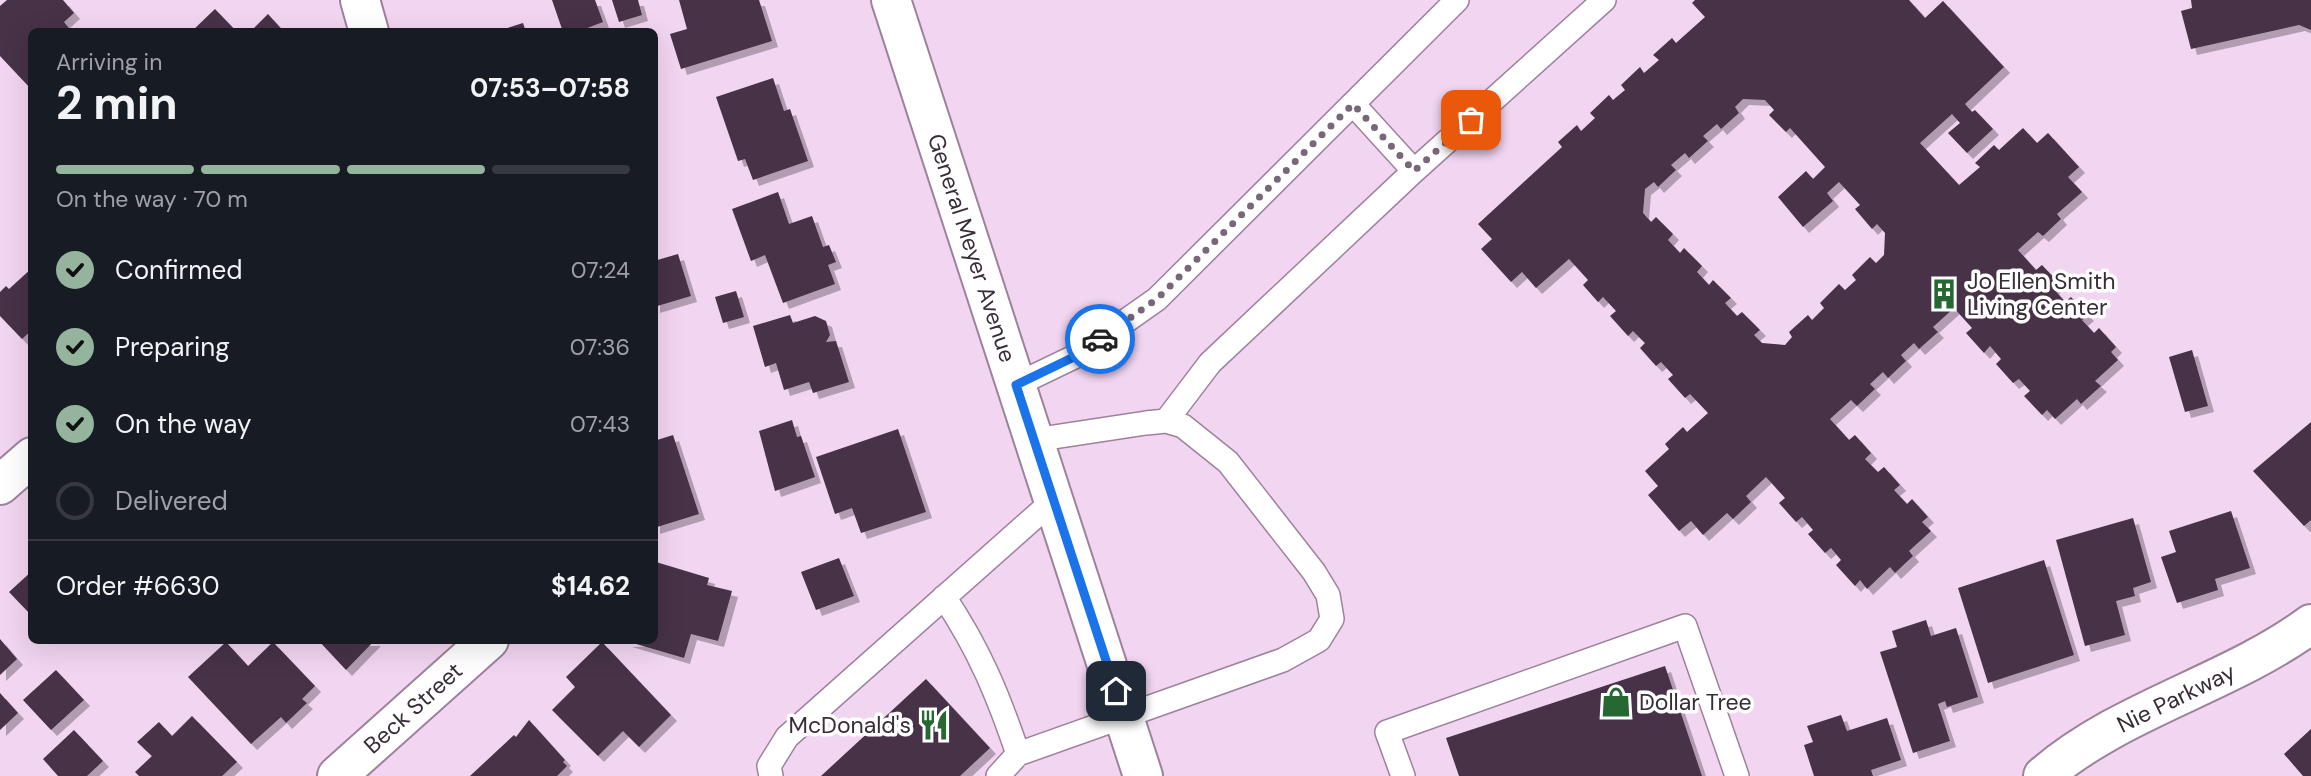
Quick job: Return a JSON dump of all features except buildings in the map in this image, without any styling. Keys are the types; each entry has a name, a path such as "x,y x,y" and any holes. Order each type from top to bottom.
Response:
{"main road":[{"path":"360,0 368,28"},
{"name":"General Meyer Avenue","path":"891,0 1143,776"},
{"path":"0,485 28,460"},
{"name":"Nie Parkway","path":"2043,776 2109,731 2164,701 2277,649 2311,624"},
{"name":"Beck Street","path":"337,776 485,644"}],"lane":[{"path":"1016,385 1076,356 1157,299 1457,0"},
{"path":"1166,421 1210,363 1414,171 1605,0"},
{"path":"1353,104 1414,171"},
{"path":"998,776 1018,754 1123,714 1283,660 1319,640 1332,619 1328,596 1314,572 1228,462 1183,426 1166,421 1034,440"},
{"path":"771,776 769,766 787,737 1054,500"},
{"path":"944,597 973,639 997,690 1018,754"},
{"path":"1403,776 1387,732 1685,626 1737,776"}],"way so far":[{"path":"1100,339 1157,299 1353,104 1414,171 1471,120"}],"place":[{"name":"Jo Ellen Smith Living Center","path":"1944,294"},
{"name":"Dollar Tree","path":"1616,702"},
{"name":"McDonald's","path":"934,725"}],"route":[{"path":"1100,339 1076,356 1016,385 1116,691"}]}
